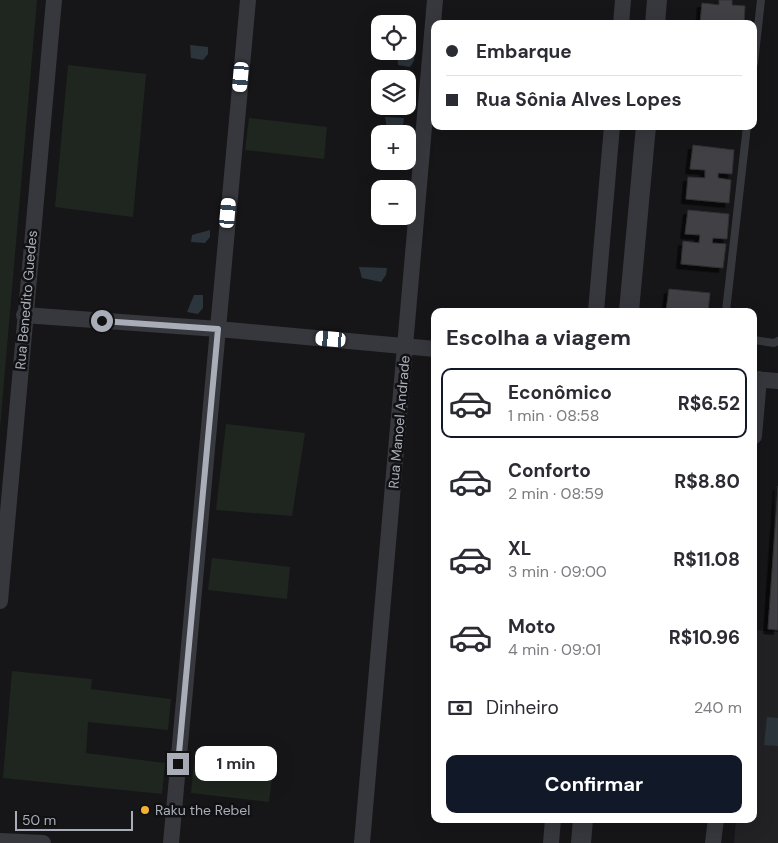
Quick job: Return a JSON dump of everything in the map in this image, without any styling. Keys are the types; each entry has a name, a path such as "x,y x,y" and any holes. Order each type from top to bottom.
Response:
{"street":[{"name":"Rua Benedito Guedes","path":"0,601 24,315 54,0"},
{"path":"171,843 248,0"},
{"name":"Rua Manoel Andrade","path":"433,20 435,0"},
{"path":"621,20 623,0"},
{"path":"656,20 658,0"},
{"name":"Rua Manoel Andrade","path":"362,843 431,48"},
{"path":"596,308 612,130"},
{"path":"629,308 646,130"},
{"path":"24,315 218,329 431,349"},
{"path":"757,379 778,381"},
{"path":"551,843 553,823"},
{"path":"581,843 583,823"},
{"path":"713,843 716,823"},
{"path":"0,840 43,843"}],"lane":[{"path":"757,36 761,0"},
{"path":"726,308 747,130"},
{"path":"757,340 774,343 778,341"}],"shaded area":[{"path":"0,0 37,0 0,428"},
{"path":"190,45 208,47 208,54 203,60 191,58"},
{"path":"398,60 414,60 410,67 398,65"},
{"path":"68,65 146,74 133,217 55,207"},
{"path":"385,117 404,118 403,125 386,125"},
{"path":"249,118 327,127 324,159 245,150"},
{"path":"210,230 210,237 205,243 191,242 192,235"},
{"path":"359,267 387,268 386,275 381,282 362,278"},
{"path":"194,295 203,295 203,308 198,314 187,312"},
{"path":"226,424 305,433 292,516 216,510"},
{"path":"212,558 290,567 287,599 208,590"},
{"path":"757,630 778,632 778,843 734,843 736,823 757,823"},
{"path":"12,671 92,679 91,689 171,699 168,730 88,722 86,753 165,763 162,794 3,778"},
{"path":"767,717 778,718 778,746 764,745"},
{"path":"194,761 273,770 269,802 191,793"}],"building":[{"path":"719,0 732,0 732,5 745,6 744,20 700,20 702,3 719,5"},
{"path":"693,145 734,150 732,174 718,173 718,178 731,180 729,203 686,199 688,177 705,178 705,170 690,169"},
{"path":"688,210 729,214 727,239 713,238 712,243 726,244 723,268 681,264 683,241 699,243 700,235 685,234"},
{"path":"669,289 710,293 708,308 666,308"},
{"path":"778,486 778,630 768,629"}],"place":[{"name":"Raku the Rebel","path":"145,810"}],"route":[{"path":"102,321 218,329 178,764"}]}
